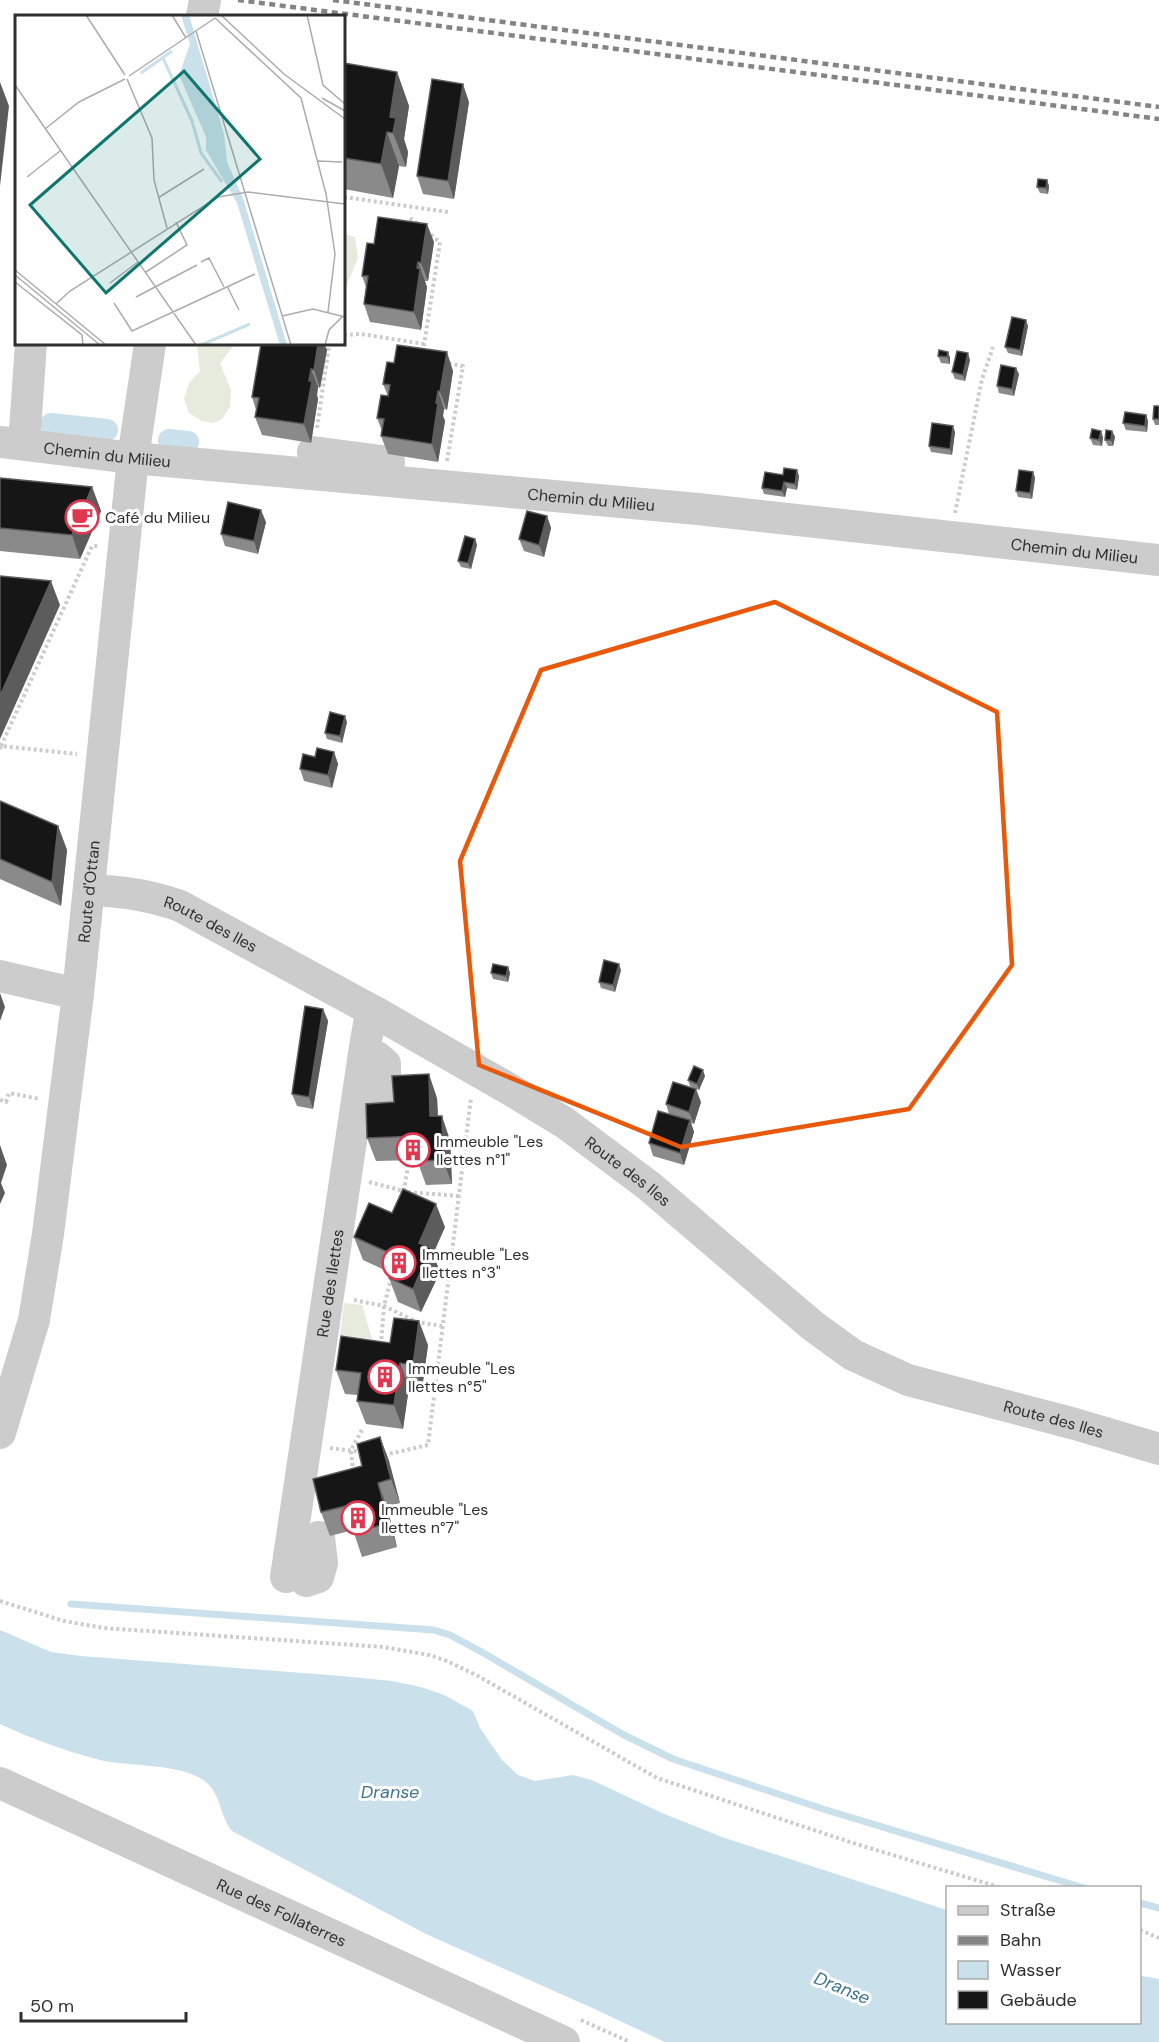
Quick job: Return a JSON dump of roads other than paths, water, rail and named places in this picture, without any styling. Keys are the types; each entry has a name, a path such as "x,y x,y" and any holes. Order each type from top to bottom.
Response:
{"street":[{"path":"202,15 205,0"},
{"name":"Chemin du Milieu","path":"31,345 12,443 133,458 698,509 1159,560"},
{"name":"Route d'Ottan","path":"0,1433 34,1320 50,1223 78,994 133,458 150,345"},
{"path":"313,452 454,471"},
{"name":"Route des Iles","path":"89,890 135,894 180,906 375,1012 538,1106 587,1138 649,1186 828,1339 853,1355 908,1380 930,1387 1074,1424 1159,1449"},
{"path":"0,976 78,994"},
{"name":"Rue des Ilettes","path":"319,1537 322,1563 318,1577 298,1584 288,1566 364,1055 369,1024 375,1012"},
{"path":"364,1055 377,1057 385,1064 385,1081 381,1101"},
{"name":"Rue des Follaterres","path":"0,1783 564,2042"}],"water":[{"name":"Dranse","path":"0,1630 51,1652 342,1676 392,1681 421,1687 444,1695 473,1711 480,1728 502,1760 518,1775 535,1781 573,1775 592,1780 662,1813 722,1837 946,1910 946,2024 1141,2024 1142,1976 1159,1979 1159,2042 665,2042 426,1934 232,1831 212,1788 197,1777 171,1769 100,1760 24,1735 0,1724"}],"waterway":[{"path":"51,424 107,430"},
{"path":"169,440 188,442"},
{"path":"71,1604 434,1630 450,1635 480,1651 622,1734 673,1759 823,1809 1077,1886"},
{"path":"1141,1903 1159,1908"}],"railway":[{"path":"238,0 1159,119"},
{"path":"333,0 1159,107"}],"place":[{"name":"Café du Milieu","path":"82,517"},
{"name":"Immeuble \"Les Ilettes n°1\"","path":"413,1150"},
{"name":"Immeuble \"Les Ilettes n°3\"","path":"399,1263"},
{"name":"Immeuble \"Les Ilettes n°5\"","path":"385,1377"},
{"name":"Immeuble \"Les Ilettes n°7\"","path":"358,1518"}]}
